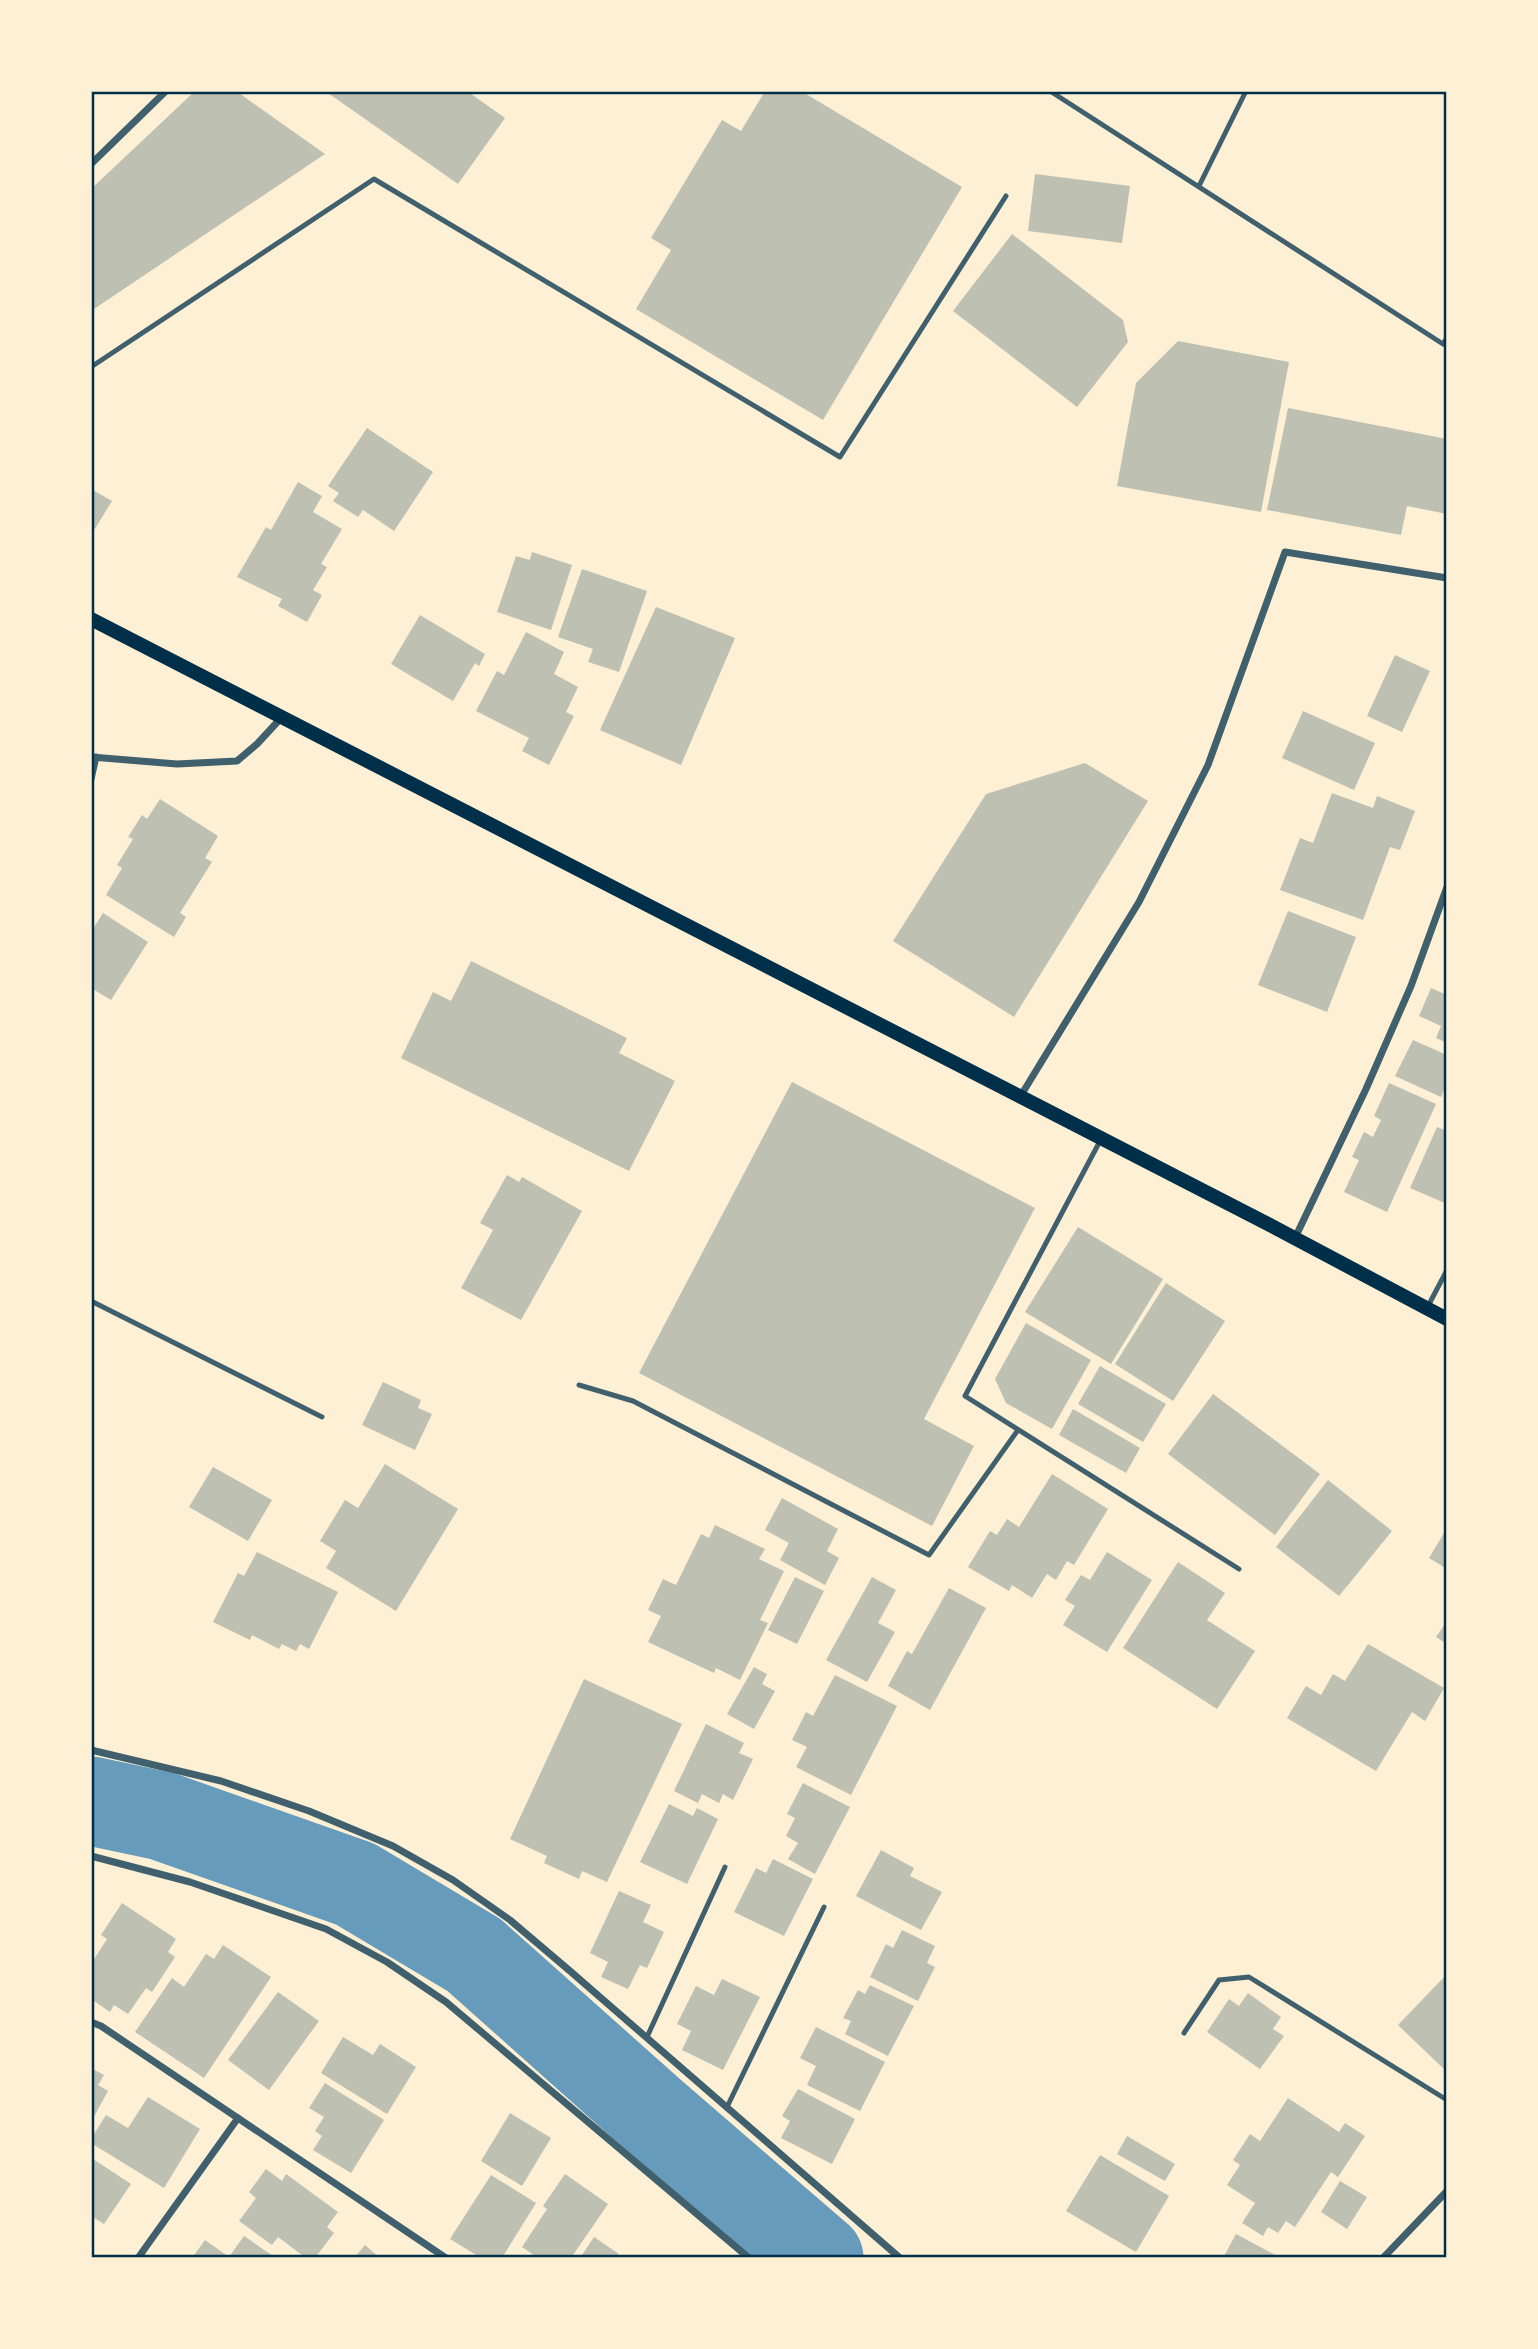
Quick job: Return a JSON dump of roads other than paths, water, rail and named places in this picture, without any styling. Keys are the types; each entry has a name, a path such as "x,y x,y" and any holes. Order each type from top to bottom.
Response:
{"main road":[{"path":"91,620 1447,1319"}],"street":[{"path":"91,164 166,91"},
{"path":"1020,1097 1139,902 1208,765 1285,552 1447,578"},
{"path":"91,779 93,757 177,764 237,761 282,717"},
{"path":"1294,1238 1366,1089 1411,986 1447,887"},
{"path":"91,1750 221,1781 309,1811 393,1846 453,1880 510,1920 900,2258"},
{"path":"91,1856 190,1882 326,1929 387,1962 446,2002 749,2258"},
{"path":"91,2022 102,2026 446,2258"},
{"path":"138,2258 238,2118"},
{"path":"1383,2258 1447,2191"}],"lane":[{"path":"1050,91 1443,344 1447,338"},
{"path":"1199,186 1246,91"},
{"path":"91,367 374,179 840,457 1006,196"},
{"path":"1101,1140 965,1396 1239,1569"},
{"path":"1427,1308 1447,1270"},
{"path":"91,1301 322,1417"},
{"path":"579,1385 633,1401 929,1555 1018,1430"},
{"path":"647,2037 725,1867"},
{"path":"727,2107 824,1907"},
{"path":"1184,2033 1219,1980 1249,1977 1447,2100"}],"waterway":[{"path":"91,1801 162,1816 355,1884 474,1955 819,2258"}]}
